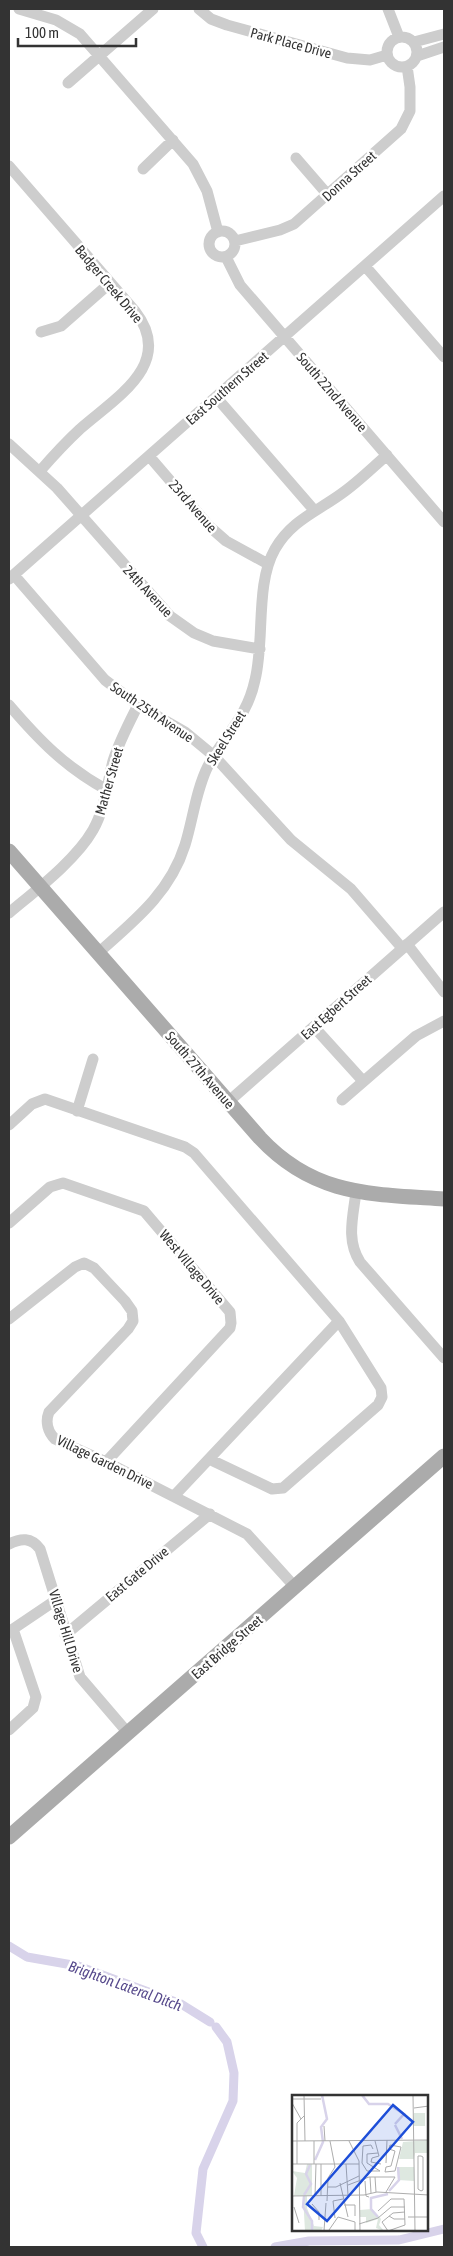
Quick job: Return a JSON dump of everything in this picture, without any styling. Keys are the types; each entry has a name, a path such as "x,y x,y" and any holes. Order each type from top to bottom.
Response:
{"main road":[{"name":"South 27th Avenue","path":"9,851 266,1145 291,1166 317,1180 356,1192 444,1199"},
{"name":"East Bridge Street","path":"9,1837 444,1456"}],"street":[{"path":"19,9 43,14 80,34 193,164 201,178 218,232"},
{"path":"68,83 153,9"},
{"name":"Park Place Drive","path":"200,9 211,19 227,25 348,58 370,60 387,55"},
{"path":"388,9 398,37"},
{"path":"414,42 444,34"},
{"path":"398,37 406,37 417,46 417,56 412,64 402,67 392,64 387,55 388,45 398,37"},
{"path":"417,56 444,47"},
{"name":"Donna Street","path":"235,241 280,230 294,224 401,129 410,111 410,87 407,66"},
{"path":"142,169 173,140"},
{"path":"296,158 328,195"},
{"name":"Badger Creek Drive","path":"9,166 140,318 154,350 139,377 78,430 40,471"},
{"name":"East Southern Street","path":"11,577 444,196"},
{"path":"218,232 228,232 235,241 234,250 226,257 215,256 209,248 210,239 218,232"},
{"name":"South 22nd Avenue","path":"226,257 240,285 444,522"},
{"path":"365,266 444,357"},
{"path":"41,332 61,326 110,283"},
{"path":"216,397 314,510"},
{"name":"24th Avenue","path":"9,444 40,471 170,616 194,633 213,641 260,649"},
{"name":"Skeel Street","path":"98,953 147,909 168,883 184,847 202,778 214,756 238,722 248,703 255,682 260,649 263,593 268,564 284,535 302,518 342,494 387,455"},
{"name":"23rd Avenue","path":"149,456 210,527 226,541 268,564"},
{"name":"South 25th Avenue","path":"11,577 105,680 138,705 185,732 214,756 291,840 346,884 405,946 444,992"},
{"path":"9,705 57,757 78,773 107,790"},
{"name":"Mather Street","path":"9,914 88,838 97,822 117,749 138,705"},
{"name":"East Egbert Street","path":"228,1102 444,912"},
{"path":"342,1100 416,1036 444,1021"},
{"path":"314,1027 363,1082"},
{"path":"77,1111 93,1059"},
{"path":"9,1125 32,1104 42,1099 185,1147 194,1152 339,1321 381,1388 382,1397 378,1406 279,1490 264,1486 210,1459"},
{"name":"West Village Drive","path":"9,1223 50,1187 63,1183 144,1211 230,1312 232,1323 230,1328 106,1462"},
{"path":"356,1192 351,1232 355,1254 444,1358"},
{"name":"Village Garden Drive","path":"9,1319 74,1267 84,1263 94,1268 129,1307 133,1317 131,1325 49,1412 47,1416 49,1431 55,1439 106,1462 248,1534 294,1587"},
{"path":"174,1496 339,1321"},
{"name":"East Gate Drive","path":"65,1634 210,1514"},
{"name":"Village Hill Drive","path":"9,1544 24,1538 37,1545 41,1552 65,1634 80,1677 128,1733"},
{"path":"9,1730 33,1708 36,1697 11,1631 56,1600"}],"waterway":[{"name":"Brighton Lateral Ditch","path":"9,1946 27,1957 78,1966 181,2004 210,2022"},
{"name":"Brighton Lateral Ditch","path":"203,2247 196,2233 203,2169 233,2101 234,2073 227,2042 216,2027"},
{"name":"Brighton Lateral Ditch","path":"275,2247 309,2241 399,2240 444,2229"}]}
